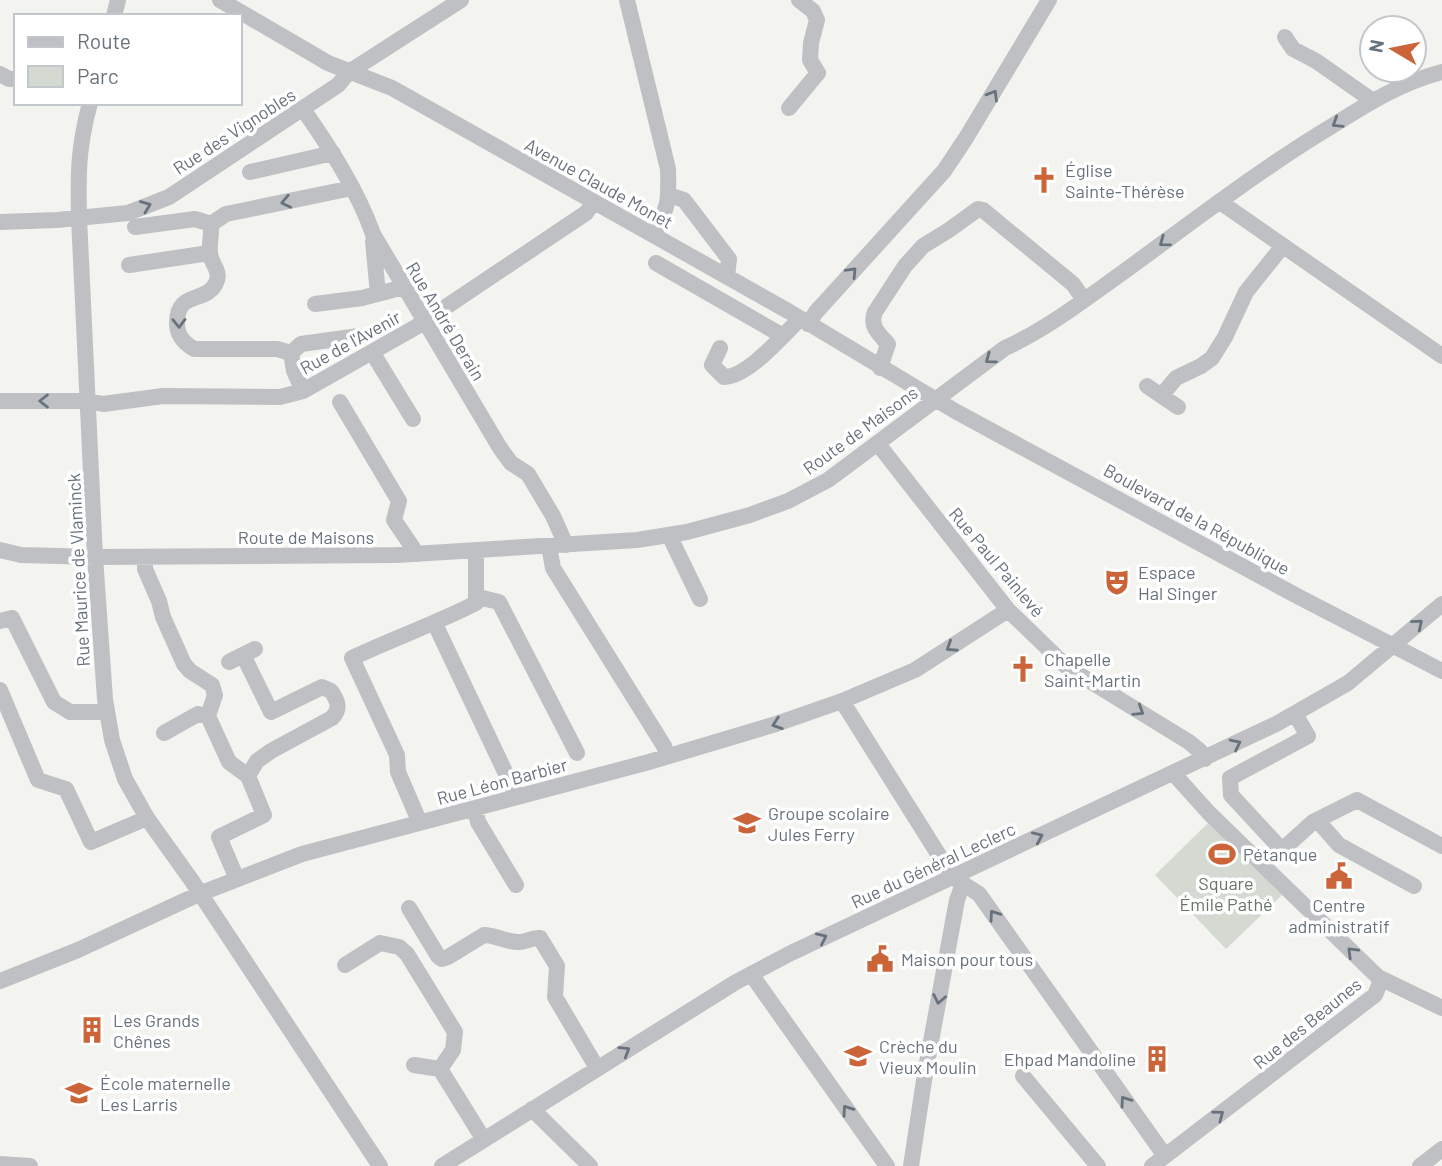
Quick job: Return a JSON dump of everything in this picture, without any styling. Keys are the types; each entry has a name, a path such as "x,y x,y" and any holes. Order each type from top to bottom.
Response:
{"street":[{"name":"Avenue Claude Monet","path":"220,0 328,63 389,86 727,277 880,368"},
{"name":"Rue des Vignobles","path":"0,222 128,213 169,197 338,85 349,72 461,0"},
{"path":"627,0 668,169 669,195 666,211 653,235"},
{"path":"789,108 818,73 810,60 817,20 813,11 799,0"},
{"path":"720,348 712,365 724,377 733,377 748,368 800,319 816,312 944,171 1049,0"},
{"path":"1285,37 1293,48 1373,101"},
{"name":"Route de Maisons","path":"0,550 21,555 95,558 417,554 637,540 739,520 788,501 828,480 1005,348 1028,337 1084,300 1254,177 1373,101 1405,85 1442,72"},
{"name":"Rue Maurice de Vlaminck","path":"85,105 78,162 79,218 95,558 107,712 112,740 125,779 147,818 380,1166"},
{"name":"Rue André Derain","path":"303,109 332,153 365,213 373,234 500,448 511,463 528,474 553,516 566,545"},
{"path":"250,172 332,153"},
{"path":"211,225 226,214 352,188"},
{"path":"669,195 684,200 729,259 727,277"},
{"path":"1220,202 1442,356"},
{"name":"Rue de l'Avenir","path":"0,401 88,401 103,404 163,396 281,397 303,391 424,321 586,213 593,203"},
{"path":"880,368 888,344 873,327 875,312 905,266 923,246 978,209 983,210 1073,284 1084,300"},
{"path":"135,227 195,219 211,225"},
{"path":"211,225 213,237 209,253 218,273 216,282 206,294 190,298 178,312 178,333 185,343 194,349 277,349 291,353"},
{"path":"373,234 378,294"},
{"path":"1162,396 1176,377 1212,358 1246,292 1282,247"},
{"path":"129,265 209,253"},
{"path":"656,263 783,336"},
{"path":"315,304 362,298 404,288"},
{"path":"291,353 301,344 359,335"},
{"path":"372,352 413,419"},
{"path":"291,353 303,391"},
{"name":"Boulevard de la République","path":"880,368 1161,523 1442,671"},
{"path":"1147,386 1178,407"},
{"path":"340,402 399,501 394,520 417,554"},
{"name":"Rue Paul Painlevé","path":"878,444 1008,610 1067,667 1189,742 1200,751 1205,760"},
{"path":"669,535 700,599"},
{"path":"549,546 553,568 664,746 667,756"},
{"path":"420,823 398,772 397,755 352,658 403,634 435,624 476,603 476,551"},
{"path":"145,557 145,569 184,664 212,685 215,695 208,716 229,762 248,776 264,815 219,837 237,879"},
{"path":"478,597 499,602 578,753"},
{"name":"Rue du Général Leclerc","path":"442,1166 751,974 804,946 959,880 1296,714 1348,683 1442,604"},
{"name":"Rue Léon Barbier","path":"0,981 78,950 199,894 302,854 667,756 776,724 842,701 915,670 1008,610"},
{"path":"0,621 12,618 54,702 70,712 107,712"},
{"path":"435,624 517,797"},
{"path":"243,656 271,712 322,687 331,691 338,705 337,713 332,718 271,751 257,761 248,776"},
{"path":"0,690 38,780 66,789 91,842 147,818"},
{"path":"842,701 959,880 979,894 1159,1161"},
{"path":"164,733 198,714 208,716"},
{"path":"1296,714 1308,736 1230,778 1231,795 1282,850 1317,820 1357,800 1442,846"},
{"name":"Rue des Beaunes","path":"1159,1161 1375,995 1380,983 1378,977 1209,813 1174,774"},
{"path":"475,808 478,822 516,885"},
{"path":"1317,820 1339,845 1414,886"},
{"path":"911,1166 959,880"},
{"path":"409,908 442,959 484,935 515,942 540,938 557,966 555,997 597,1069"},
{"path":"345,965 380,943 399,947 407,954 456,1032 453,1050 440,1069"},
{"path":"751,974 887,1166"},
{"path":"1378,977 1442,1008"},
{"path":"414,1065 440,1069 484,1140"},
{"path":"1023,1076 1098,1166"},
{"path":"532,1109 590,1166"},
{"path":"1420,1166 1442,1149"},
{"path":"0,1164 30,1166"}],"green space":[{"name":"Square Émile Pathé","path":"1208,823 1282,895 1226,949 1155,875"}],"place":[{"name":"Église Sainte-Thérèse","path":"1044,180"},
{"name":"Espace Hal Singer","path":"1117,582"},
{"name":"Chapelle Saint-Martin","path":"1023,669"},
{"name":"Groupe scolaire Jules Ferry","path":"747,823"},
{"name":"Pétanque","path":"1222,854"},
{"name":"Centre administratif","path":"1339,876"},
{"name":"Maison pour tous","path":"880,959"},
{"name":"Les Grands Chênes","path":"92,1030"},
{"name":"Crèche du Vieux Moulin","path":"858,1056"},
{"name":"Ehpad Mandoline","path":"1157,1059"},
{"name":"École maternelle Les Larris","path":"79,1093"}]}
